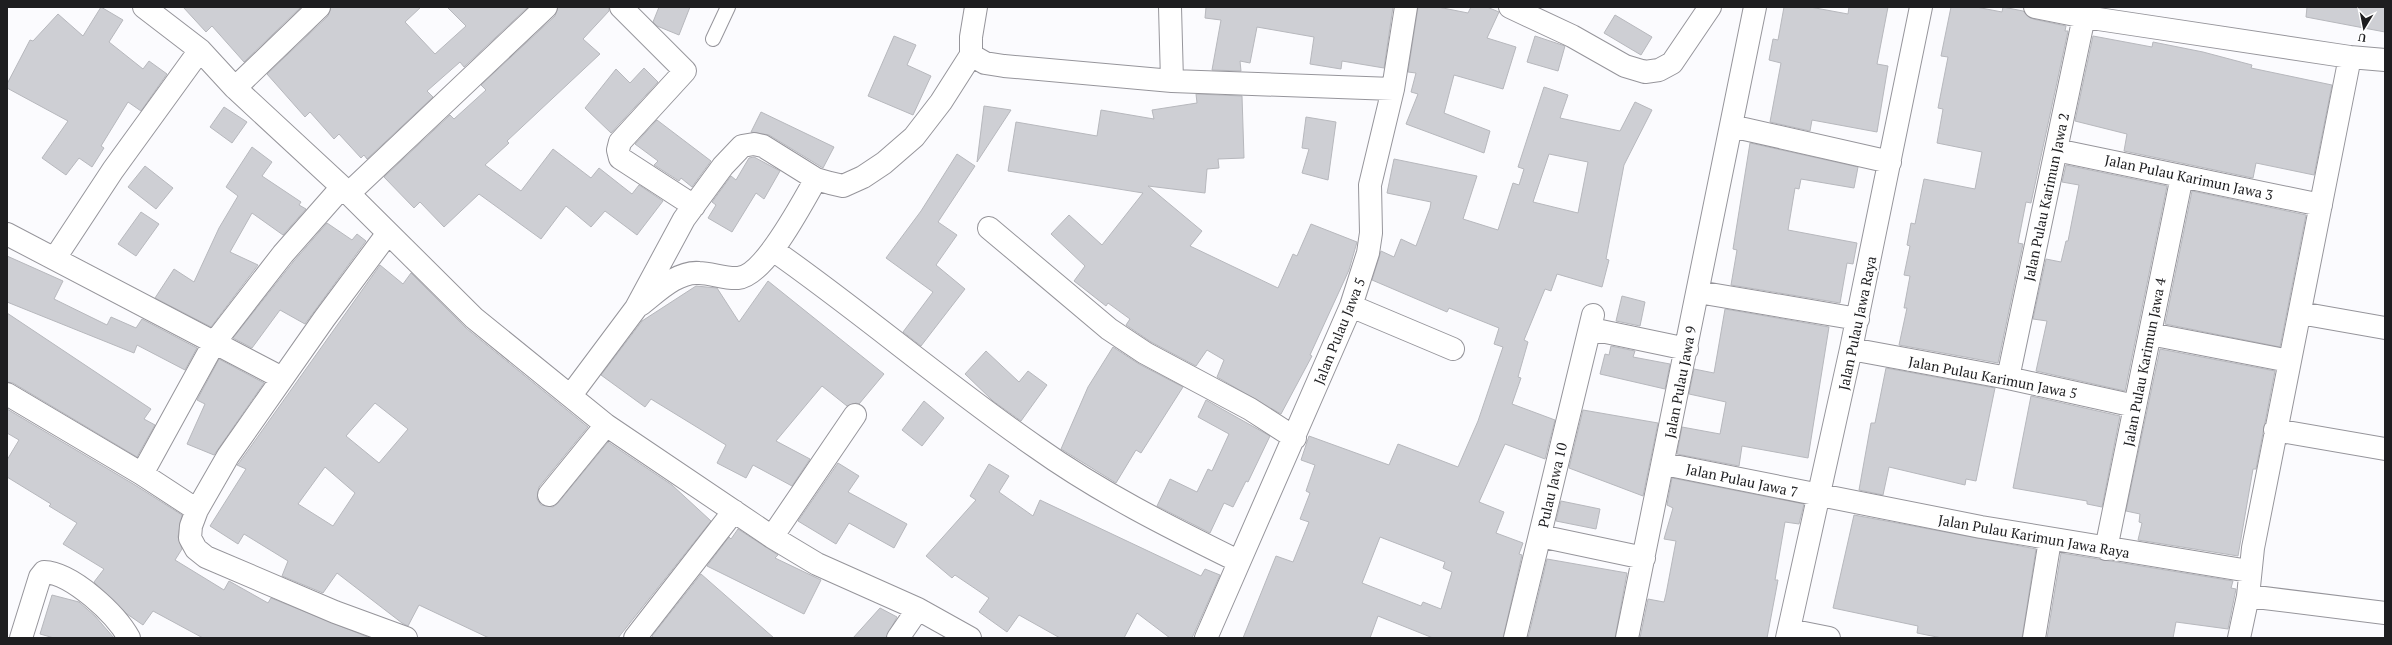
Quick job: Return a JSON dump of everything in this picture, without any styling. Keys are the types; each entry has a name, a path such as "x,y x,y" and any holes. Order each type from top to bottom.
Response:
{"street":[{"path":"144,7 200,50 235,88 345,190 474,318 571,395 606,425 772,537 842,576 918,609 970,638"},
{"path":"235,88 319,7"},
{"path":"142,474 214,343 283,254 345,190 546,7"},
{"path":"622,7 685,71 620,142 618,150 620,158 694,206"},
{"path":"571,395 636,308 662,256 694,206 728,161 742,146 754,144 764,146 816,179 844,186 864,177 884,163 914,137 941,102 971,55 971,37 976,7"},
{"path":"1170,7 1172,81"},
{"name":"Jalan Pulau Jawa 5","path":"1206,638 1238,561 1295,438 1351,306 1368,253 1371,233 1370,186 1393,89 1406,7"},
{"path":"1510,7 1572,36 1625,66 1645,72 1659,70 1672,63 1710,7"},
{"name":"Jalan Pulau Jawa 9","path":"1627,638 1664,464 1755,7"},
{"name":"Jalan Pulau Jawa Raya","path":"1788,634 1852,349 1922,7"},
{"path":"2035,7 2086,12 2350,57 2385,60"},
{"name":"Jalan Pulau Karimun Jawa 2","path":"2008,378 2086,12"},
{"path":"55,258 113,170 200,50"},
{"path":"971,55 985,62 1004,66 1172,81 1393,89"},
{"path":"2239,638 2248,596 2249,571 2275,430 2300,313 2350,57"},
{"path":"1731,126 1890,162"},
{"name":"Jalan Pulau Karimun Jawa 3","path":"2056,150 2321,205"},
{"name":"Jalan Pulau Karimun Jawa 4","path":"2106,549 2182,176"},
{"path":"636,308 683,275 697,272 739,278 755,269 773,250 816,179"},
{"path":"989,228 1108,329 1144,352 1250,410 1295,438"},
{"path":"388,233 282,378 228,456 197,510 191,526 190,538 196,549 206,557 335,612 406,638"},
{"path":"7,234 282,378"},
{"path":"773,250 832,292 1036,448 1167,526 1238,561"},
{"path":"1698,292 1858,319"},
{"path":"1351,306 1453,349"},
{"path":"2300,313 2385,328"},
{"name":"Pulau Jawa 10","path":"1515,638 1591,324 1601,331 1687,349"},
{"path":"2150,334 2289,361"},
{"name":"Jalan Pulau Karimun Jawa 5","path":"1852,349 2008,378 2135,406"},
{"path":"7,394 142,474 197,510"},
{"path":"772,537 855,414"},
{"path":"549,495 606,425"},
{"path":"2275,430 2385,449"},
{"name":"Jalan Pulau Jawa 7","path":"1664,464 1820,496"},
{"name":"Jalan Pulau Karimun Jawa Raya","path":"1820,496 2050,540 2249,571"},
{"path":"635,638 734,511"},
{"path":"1540,536 1644,558"},
{"path":"2034,638 2050,540"},
{"path":"21,638 40,577 44,572 72,582 99,604 129,638"},
{"path":"2248,596 2385,614"},
{"path":"898,638 918,609"},
{"path":"1788,634 1829,638"}],"lane":[{"path":"713,39 728,7"}],"building":[{"path":"101,7 123,20 109,42 143,69 149,61 167,74 141,111 128,102 101,146 104,148 92,167 79,158 66,175 42,158 68,121 7,88 7,84 30,40 33,41 58,14 83,36"},
{"path":"183,7 301,7 244,62 212,26 206,32"},
{"path":"331,7 421,7 405,22 435,54 466,26 447,7 528,7 464,67 460,62 427,91 433,97 367,159 364,155 361,158 339,134 334,139 310,112 305,117 267,74 328,16"},
{"path":"558,7 609,7 609,11 583,39 600,54 507,141 509,143 485,165 521,191 553,149 591,178 599,168 632,194 639,185 663,201 637,235 605,211 591,227 566,206 541,239 479,194 444,227 420,202 414,208 384,177 450,115 454,119 486,90 481,85 555,16"},
{"path":"659,7 690,7 679,35 657,26 653,22"},
{"path":"1206,7 1393,7 1384,68 1342,61 1341,69 1310,64 1314,37 1257,27 1250,63 1240,61 1241,71 1212,70 1221,20 1205,18"},
{"path":"1418,7 1438,7 1468,13 1471,7 1487,7 1499,12 1487,38 1516,47 1503,89 1454,75 1444,113 1490,131 1484,153 1406,124 1418,94 1411,92 1416,73 1408,72"},
{"path":"1784,7 1810,7 1848,14 1849,7 1888,7 1877,64 1888,66 1877,132 1812,120 1810,131 1770,122 1781,63 1769,60 1773,39 1778,40"},
{"path":"1951,7 1976,7 2002,12 2003,7 2023,11 2033,19 2066,26 2065,31 2068,31 2031,203 2026,202 2018,243 2023,244 1998,363 1899,345 1907,308 1904,308 1910,276 1904,275 1910,246 1907,245 1911,223 1915,224 1924,179 1975,189 1982,152 1937,143 1943,109 1938,108 1948,57 1941,56"},
{"path":"2307,7 2385,7 2385,32 2306,17"},
{"path":"1615,15 1652,37 1641,55 1604,33"},
{"path":"894,36 916,45 907,65 931,76 913,115 868,96"},
{"path":"1535,36 1565,46 1558,71 1527,62"},
{"path":"2093,36 2152,47 2153,42 2203,52 2252,65 2251,68 2332,85 2314,175 2256,163 2253,178 2124,151 2127,134 2075,121"},
{"path":"644,68 658,82 611,133 585,108 616,69 630,83"},
{"path":"1544,87 1568,95 1560,118 1620,131 1635,102 1652,110 1624,165 1606,259 1609,260 1602,287 1557,274 1551,291 1545,289 1524,340 1528,342 1518,377 1521,378 1512,404 1555,420 1545,459 1505,444 1479,502 1504,512 1496,533 1523,543 1519,554 1522,555 1503,638 1433,638 1378,616 1370,638 1243,638 1276,556 1293,562 1309,522 1300,519 1310,493 1306,491 1315,465 1301,460 1309,436 1389,465 1398,444 1458,467 1478,421 1503,347 1494,344 1499,328 1449,308 1447,312 1372,280 1381,251 1394,257 1401,239 1416,246 1430,208 1431,202 1387,193 1394,159 1477,176 1463,219 1498,230 1513,183 1519,185 1524,169 1518,167","holes":["1549,154 1588,162 1578,213 1533,202","1380,537 1445,562 1443,568 1452,572 1441,609 1423,602 1421,606 1362,583"]},
{"path":"1196,94 1242,96 1244,158 1218,159 1219,168 1207,169 1205,193 1148,186 1202,231 1190,246 1278,288 1293,254 1297,256 1311,224 1357,242 1349,270 1310,355 1312,356 1281,414 1217,377 1224,360 1207,350 1196,366 1151,342 1126,325 1130,319 1108,303 1106,306 1074,281 1085,266 1051,234 1069,215 1102,245 1143,193 1008,171 1016,122 1097,136 1101,110 1154,119 1152,110 1197,103"},
{"path":"984,106 1011,110 977,162"},
{"path":"224,107 247,122 232,143 210,127"},
{"path":"761,112 834,147 823,168 769,135 751,132"},
{"path":"1306,117 1336,122 1328,180 1302,173 1309,149 1302,148"},
{"path":"657,120 711,161 692,187 681,178 679,181 654,165 658,161 635,144"},
{"path":"1750,143 1858,167 1854,188 1801,179 1799,189 1795,188 1788,230 1857,243 1853,264 1847,263 1840,303 1731,285 1737,250 1733,249"},
{"path":"252,147 272,162 262,176 301,202 299,205 306,209 283,235 252,213 230,252 258,265 211,327 155,298 174,269 194,282 219,228 238,196 226,187"},
{"path":"957,154 975,166 938,222 957,235 936,265 965,289 921,346 903,332 933,292 886,258 921,211"},
{"path":"754,157 780,171 764,199 756,193 732,232 708,218 716,205 712,202 731,176 736,180 749,158"},
{"path":"2066,165 2167,186 2125,391 2036,371 2047,321 2033,319 2046,259 2061,262 2066,241 2068,241 2079,185 2062,182"},
{"path":"145,166 173,188 156,209 128,187"},
{"path":"2192,191 2306,215 2280,347 2165,324"},
{"path":"141,212 159,224 136,256 118,244"},
{"path":"327,223 352,240 357,234 366,241 305,324 280,310 252,348 233,338 293,262"},
{"path":"7,256 63,281 54,299 107,325 111,317 136,328 142,319 197,348 185,370 137,345 134,353 7,302"},
{"path":"380,265 403,284 411,273 466,328 588,427 539,487 537,499 541,505 553,507 558,503 608,442 672,485 711,521 618,638 489,638 419,605 408,626 337,573 323,593 282,576 288,561 244,534 238,544 210,526 246,469 237,465","holes":["375,403 408,429 379,463 346,436","325,467 355,493 333,526 298,504"]},
{"path":"768,281 884,374 859,404 856,403 847,406 822,386 776,441 810,459 792,486 753,465 746,478 717,463 726,445 651,399 645,407 601,375 642,321 696,286 717,288 739,322"},
{"path":"1622,296 1645,302 1640,326 1616,321"},
{"path":"1725,309 1829,327 1808,458 1742,446 1739,466 1677,454 1682,427 1720,434 1726,402 1689,394 1694,369 1714,373"},
{"path":"7,313 151,409 144,419 155,425 137,457 13,383 7,382"},
{"path":"1611,346 1635,351 1633,357 1670,364 1665,389 1600,374 1605,354 1609,355"},
{"path":"1113,347 1139,364 1183,387 1141,453 1136,450 1116,483 1061,449 1088,387"},
{"path":"2160,349 2275,371 2256,469 2253,469 2238,556 2138,540 2142,523 2139,522 2140,514 2126,511"},
{"path":"986,351 1019,382 1028,371 1047,385 1021,421 993,401 965,374"},
{"path":"219,359 264,383 214,455 187,444 205,404 197,400"},
{"path":"1886,368 1995,388 1976,481 1966,479 1965,485 1889,467 1883,495 1859,490 1871,423 1875,423"},
{"path":"2031,396 2120,416 2102,507 2087,504 2087,501 2013,488"},
{"path":"1206,400 1270,436 1248,482 1246,481 1233,507 1224,503 1210,533 1157,506 1170,479 1197,492 1208,469 1212,471 1229,434 1198,417"},
{"path":"924,401 944,418 922,446 902,430"},
{"path":"7,409 135,485 182,515 178,537 182,549 175,560 224,590 229,581 268,603 271,598 370,638 203,638 153,611 143,625 127,614 94,582 104,569 63,544 77,523 49,506 51,504 7,477 7,460 19,440 7,433"},
{"path":"1583,410 1658,423 1643,496 1569,468"},
{"path":"838,463 859,476 848,492 907,524 894,548 849,523 836,544 798,521"},
{"path":"989,464 1009,476 999,492 1033,516 1040,500 1201,576 1205,569 1220,575 1192,638 1170,638 1137,613 1124,638 1060,638 1019,615 1007,632 979,612 989,598 955,575 952,578 926,556 976,500 970,496"},
{"path":"1672,478 1804,504 1799,524 1785,522 1775,580 1778,580 1767,638 1640,638 1648,599 1664,602 1666,594 1676,541 1664,539 1673,508 1667,505"},
{"path":"1561,501 1600,509 1596,529 1556,521"},
{"path":"1854,515 2036,549 2022,638 1942,638 1917,633 1918,626 1833,608"},
{"path":"738,529 778,555 775,558 821,580 804,614 707,566 729,537 731,539"},
{"path":"2061,553 2233,581 2231,588 2236,589 2228,629 2176,622 2173,638 2047,638"},
{"path":"1547,559 1627,573 1615,638 1528,638"},
{"path":"701,574 774,638 654,638 652,636"},
{"path":"52,595 79,602 95,616 114,638 54,638 40,634"},
{"path":"880,608 897,617 886,638 853,638"}]}
